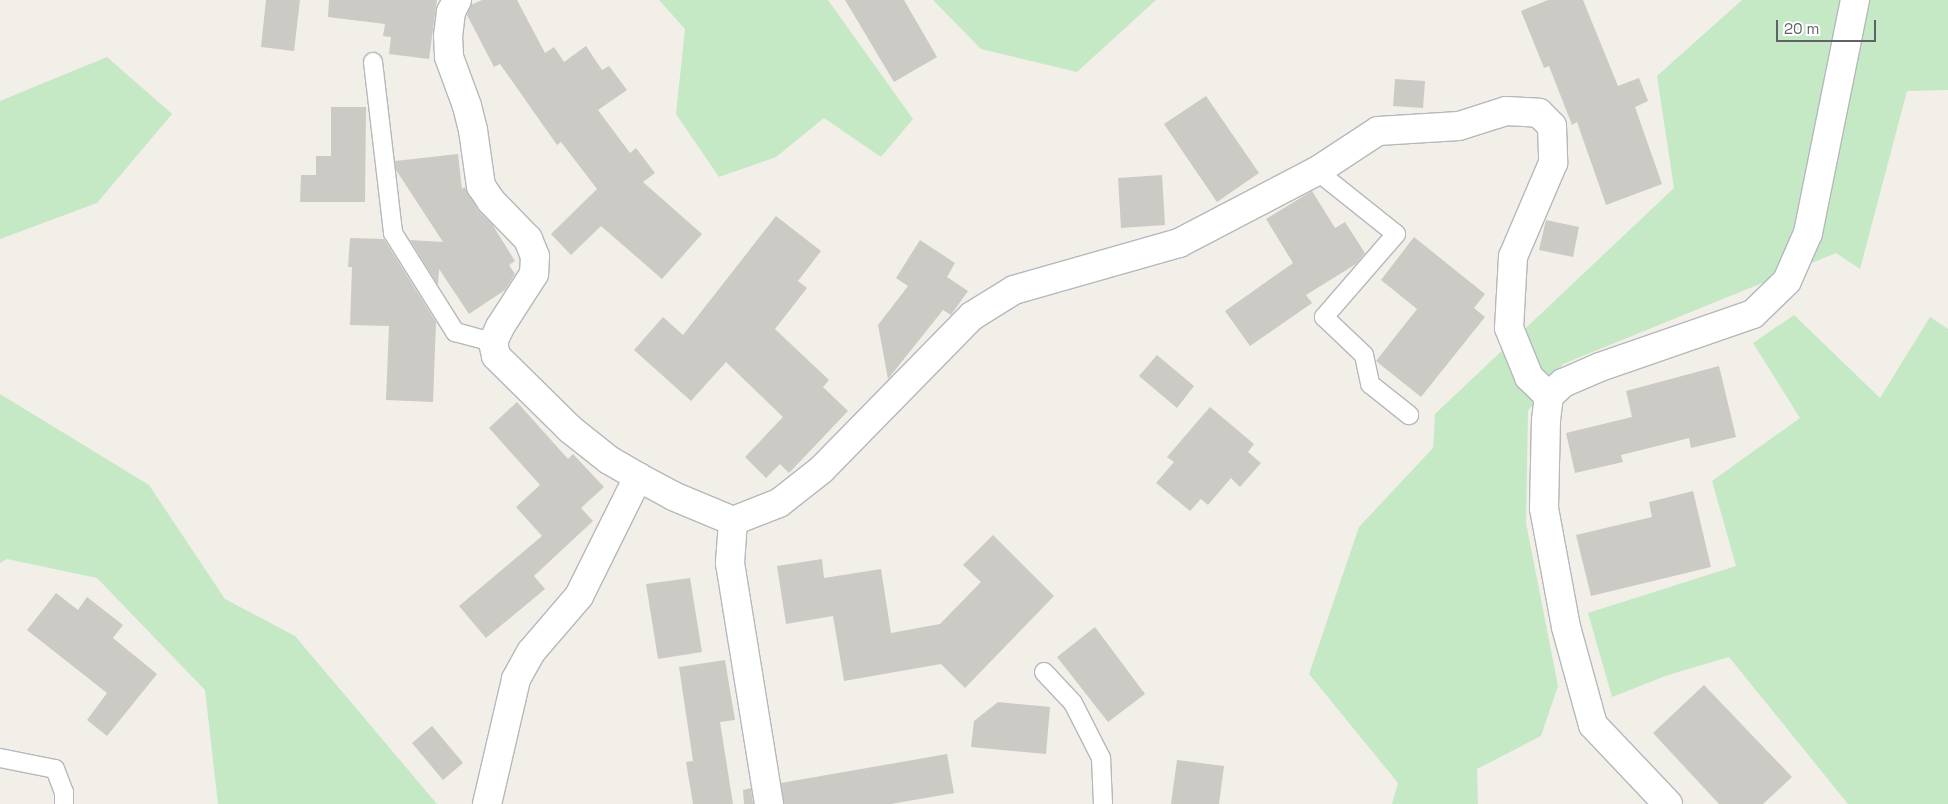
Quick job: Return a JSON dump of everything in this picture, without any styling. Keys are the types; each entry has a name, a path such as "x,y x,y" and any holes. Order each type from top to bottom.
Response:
{"street":[{"path":"457,0 451,12 448,36 449,57 467,106 473,130 481,186 491,201 528,239 535,256 534,274 500,327 493,342 496,356 570,429 609,460 673,496 732,520 779,503 821,470 972,316 1014,290 1179,243 1317,171 1378,131 1459,126 1506,110 1539,113 1552,126 1553,163 1513,257 1509,328 1529,377 1550,396"},
{"path":"1668,804 1593,725 1566,627 1544,508 1546,420 1550,396 1563,383 1600,367 1753,314 1787,281 1808,234 1855,0"},
{"path":"487,804 516,679 531,652 579,596 638,477"},
{"path":"732,520 730,563 769,804"}],"lane":[{"path":"373,62 393,233 455,332 493,342"},
{"path":"1317,171 1396,234 1324,317 1364,355 1370,384 1408,415"},
{"path":"1044,672 1073,703 1102,758 1103,804"},
{"path":"0,758 55,770 64,792 64,804"}],"green space":[{"path":"659,0 828,0 913,119 881,157 824,118 776,157 719,177 676,114 685,29"},
{"path":"933,0 1156,0 1077,72 981,49"},
{"path":"1742,0 1948,0 1948,90 1907,91 1860,269 1836,253 1563,364 1528,411 1526,523 1558,686 1541,736 1477,769 1478,804 1392,804 1398,783 1309,674 1359,527 1433,448 1435,414 1674,188 1657,76"},
{"path":"107,57 172,114 97,203 0,239 0,101"},
{"path":"1794,315 1880,398 1930,317 1948,329 1948,804 1848,804 1729,657 1668,675 1612,697 1588,613 1736,566 1712,481 1800,418 1753,343"},
{"path":"0,394 149,485 225,599 295,636 437,804 218,804 205,690 97,578 7,559 0,563"}],"building":[{"path":"266,0 300,0 294,51 261,47"},
{"path":"329,0 437,0 429,59 389,54 391,37 383,36 385,24 328,17"},
{"path":"482,0 517,0 545,53 554,47 564,62 586,46 602,70 609,66 627,90 598,110 630,153 636,148 655,173 643,182 702,234 662,279 601,226 571,255 551,234 597,189 561,142 557,145 500,64 494,67 467,15 471,5"},
{"path":"845,0 904,0 937,57 894,82"},
{"path":"1548,0 1583,0 1618,86 1639,78 1648,101 1635,107 1662,184 1606,205 1577,122 1572,125 1549,66 1544,68 1521,11"},
{"path":"1395,79 1425,81 1423,108 1393,106"},
{"path":"1206,96 1259,173 1217,202 1164,124"},
{"path":"331,107 366,107 365,202 300,202 301,175 316,175 316,156 331,156"},
{"path":"458,154 462,189 465,187 478,210 492,224 515,261 509,265 515,274 505,290 469,314 439,269 438,285 410,240 443,242 396,170 395,161"},
{"path":"1162,175 1165,225 1121,228 1118,178"},
{"path":"1312,191 1335,228 1345,222 1365,253 1356,264 1306,295 1312,303 1250,346 1225,311 1293,263 1266,219"},
{"path":"776,216 821,251 798,281 807,288 775,329 829,380 823,387 848,411 789,473 780,464 766,478 745,457 783,417 726,362 691,401 634,350 663,317 683,335"},
{"path":"1546,220 1579,227 1573,257 1539,250"},
{"path":"1414,237 1485,294 1474,308 1485,317 1421,397 1376,361 1417,309 1381,280"},
{"path":"350,238 384,239 436,322 433,402 386,400 389,326 350,325 352,267 348,267"},
{"path":"920,240 955,263 947,277 968,291 951,315 943,310 888,379 878,325 908,286 896,278"},
{"path":"1157,355 1194,386 1177,408 1139,376"},
{"path":"1719,366 1736,437 1691,448 1689,438 1621,455 1623,462 1575,473 1566,433 1632,417 1626,391"},
{"path":"517,402 568,459 573,454 604,487 581,508 593,521 534,576 545,589 486,638 459,606 542,536 516,507 540,485 489,428"},
{"path":"1210,407 1254,444 1248,452 1261,463 1240,487 1231,478 1208,505 1201,499 1190,511 1156,483 1174,462 1167,457"},
{"path":"1693,491 1711,567 1591,596 1576,535 1652,517 1649,502"},
{"path":"993,535 1054,596 965,688 941,664 844,681 833,616 786,624 777,566 822,559 824,578 881,569 891,633 940,624 981,582 963,565"},
{"path":"690,578 702,652 658,659 646,584"},
{"path":"56,593 78,610 87,597 123,625 113,638 157,674 107,736 87,720 107,693 27,630"},
{"path":"1095,627 1145,694 1108,722 1057,657"},
{"path":"725,660 735,720 720,722 733,804 693,804 686,762 693,761 679,667"},
{"path":"1704,685 1792,777 1763,804 1719,804 1653,733"},
{"path":"998,702 1050,707 1046,754 971,747 974,721"},
{"path":"432,726 463,763 443,780 412,743"},
{"path":"947,754 954,793 891,804 784,804 781,783"},
{"path":"1177,760 1224,766 1219,804 1171,804"},
{"path":"751,788 753,804 744,804 743,790"}]}
